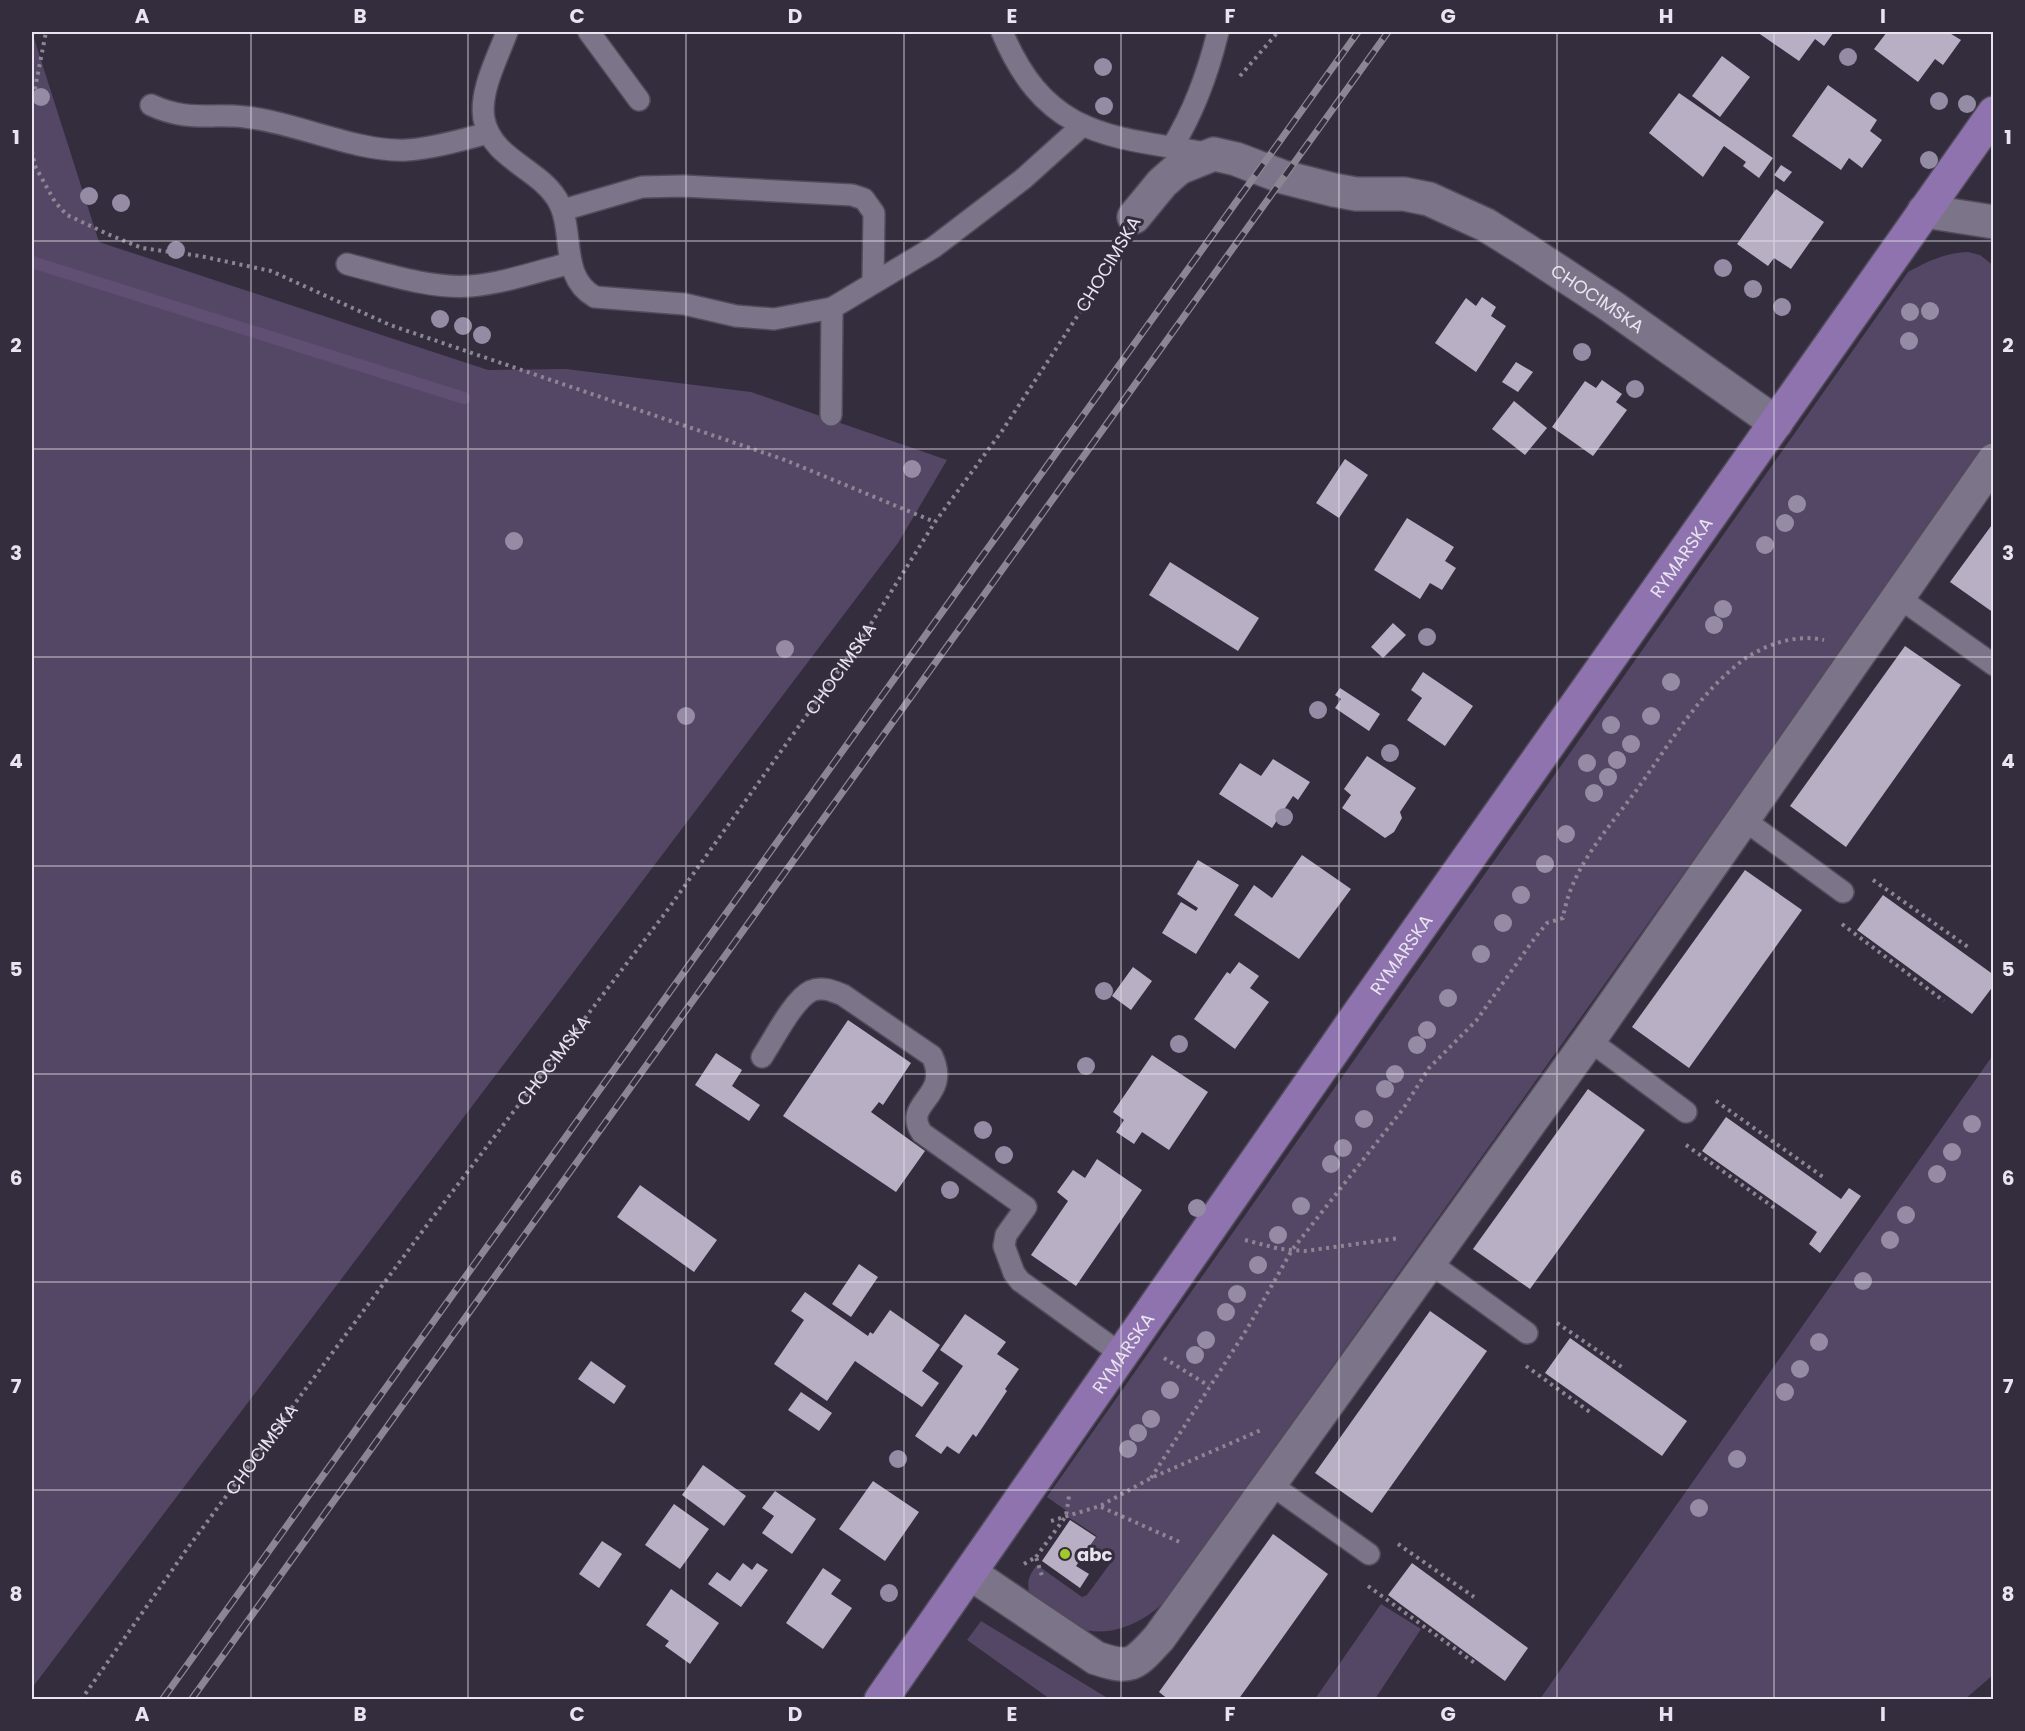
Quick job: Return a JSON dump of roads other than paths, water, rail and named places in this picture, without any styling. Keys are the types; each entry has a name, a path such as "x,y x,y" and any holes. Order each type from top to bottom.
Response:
{"main road":[{"name":"RYMARSKA","path":"881,1700 1121,1354 1994,113"}],"street":[{"name":"CHOCIMSKA","path":"1134,217 1162,183 1179,168 1214,154 1236,159 1283,177 1334,190 1356,194 1404,194 1429,199 1486,225 1611,306 1776,423"},
{"path":"1924,211 1994,222"},
{"path":"970,1572 1096,1658 1120,1666 1139,1659 1159,1638 1589,1040 1994,460"}],"lane":[{"path":"507,32 486,91 483,116 488,133 496,146 555,196 563,210 571,263 577,282 584,291 595,297 684,304 736,316 774,319 832,308 934,247 1023,179 1083,125"},
{"path":"589,32 639,100"},
{"path":"1002,32 1016,64 1032,88 1050,105 1083,125 1106,135 1214,154"},
{"path":"1172,147 1185,126 1205,82 1218,32"},
{"path":"151,105 183,116 243,116 269,120 379,148 406,150 488,133"},
{"path":"563,210 642,187 683,186 852,195 864,198 874,213 873,282"},
{"path":"348,264 396,276 468,286 490,284 571,263"},
{"path":"831,415 832,308"},
{"path":"1898,597 1994,665"},
{"path":"1743,819 1843,892"},
{"path":"762,1057 801,999 813,990 827,989 843,995 932,1056 938,1069 937,1084 917,1113 916,1124 922,1133 1026,1207 1006,1235 1004,1246 1007,1259 1020,1281 1121,1354"},
{"path":"1589,1040 1686,1112"},
{"path":"1438,1249 1527,1333"},
{"path":"1269,1483 1370,1554"}],"waterway":[{"path":"32,262 464,398"}],"railway":[{"path":"162,1700 1358,32"},
{"path":"191,1700 1388,32"}],"place":[{"name":"abc","path":"1065,1554"}]}
